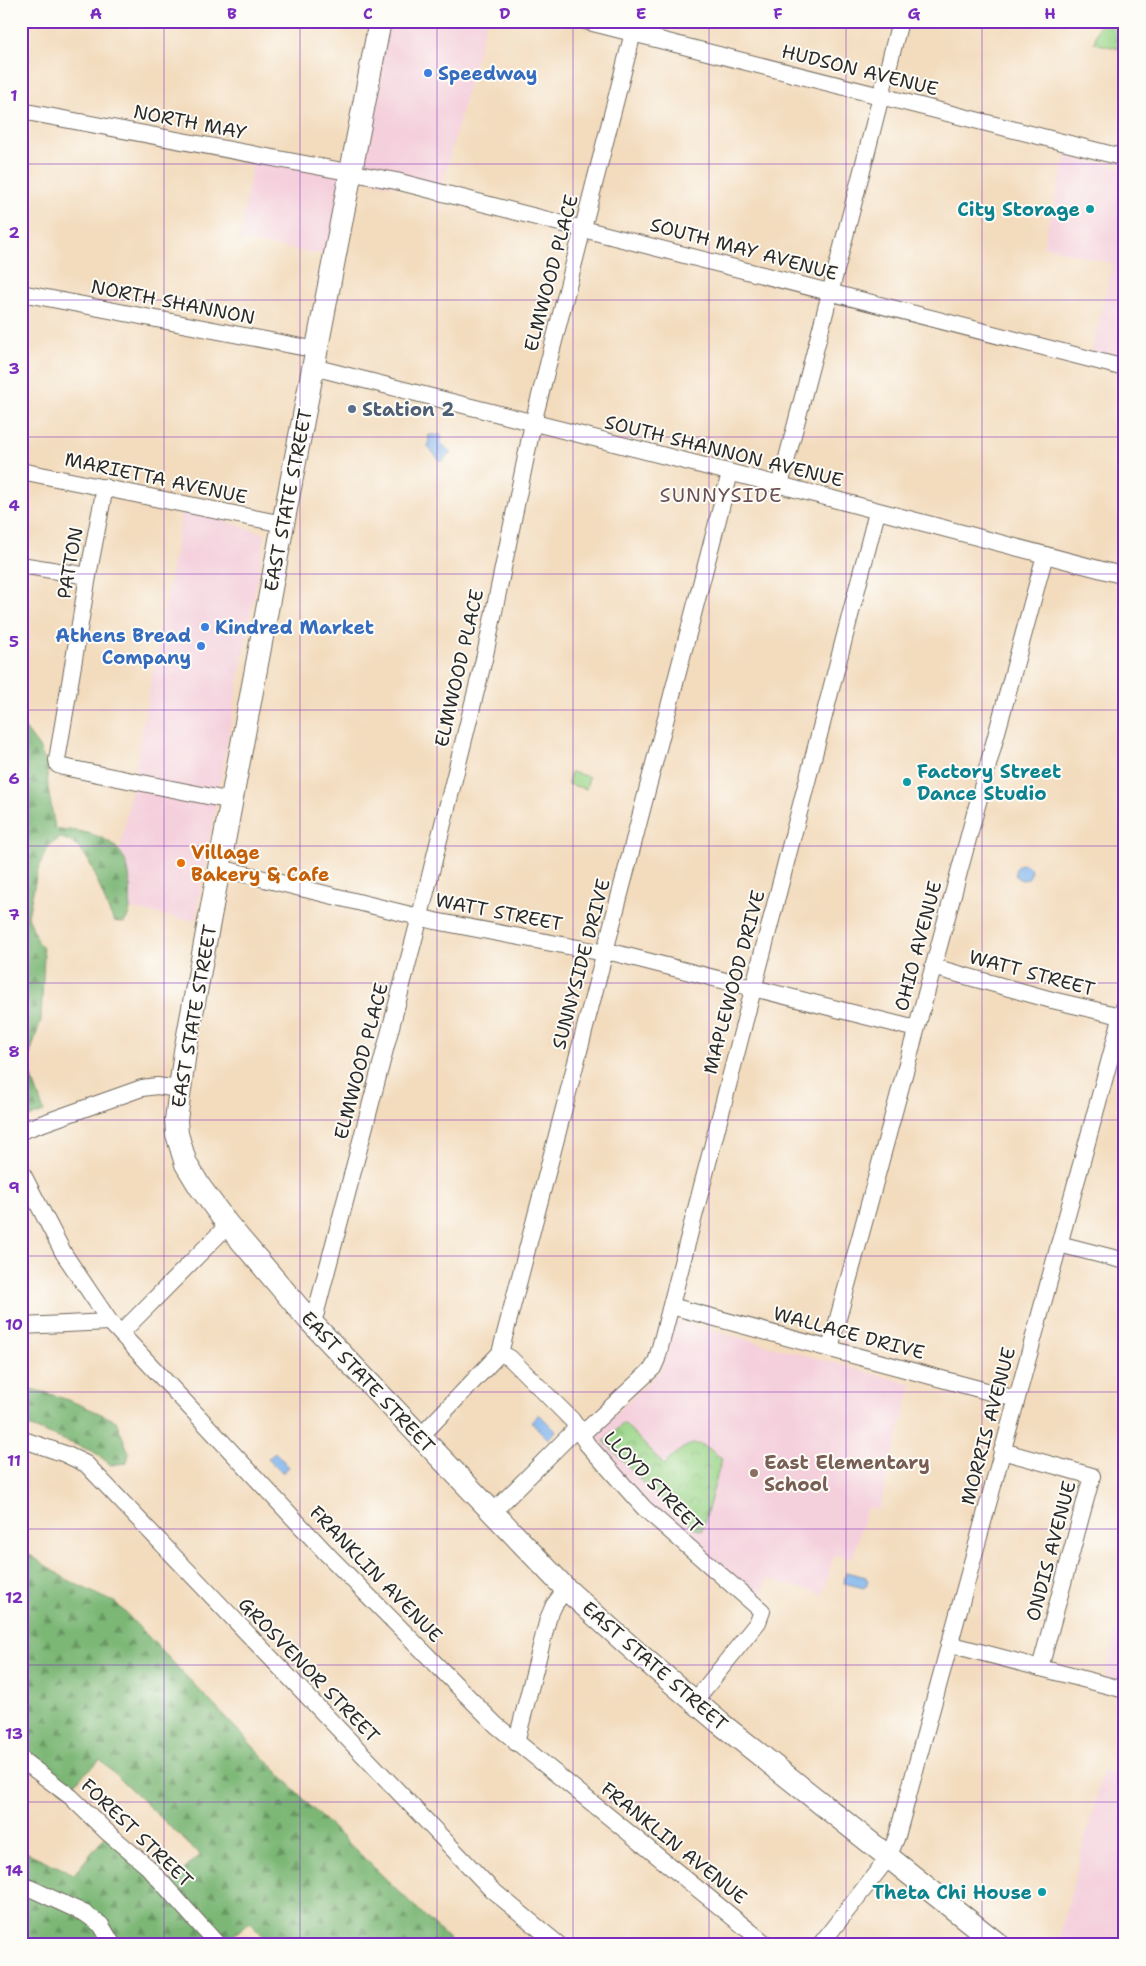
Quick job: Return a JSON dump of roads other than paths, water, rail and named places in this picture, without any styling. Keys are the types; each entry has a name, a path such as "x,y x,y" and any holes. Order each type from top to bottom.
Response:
{"main road":[{"name":"EAST STATE STREET","path":"380,21 315,358 179,1089 177,1132 182,1155 193,1177 228,1225 309,1320 566,1589 694,1702 999,1945"}],"street":[{"name":"HUDSON AVENUE","path":"585,21 635,27 881,96 1125,158"},
{"path":"780,485 900,21"},
{"name":"ELMWOOD PLACE","path":"309,1320 316,1313 420,917 485,654 533,423 635,27"},
{"name":"NORTH MAY","path":"21,111 352,172"},
{"name":"SOUTH MAY AVENUE","path":"352,172 584,228 1125,368"},
{"name":"NORTH SHANNON","path":"21,293 315,358"},
{"name":"SOUTH SHANNON AVENUE","path":"315,358 533,423 780,485 1125,576"},
{"name":"MARIETTA AVENUE","path":"21,471 284,524"},
{"name":"SUNNYSIDE DRIVE","path":"420,1437 500,1353 730,473"},
{"name":"PATTON","path":"105,487 56,760 58,765 63,768 232,801"},
{"name":"MAPLEWOOD DRIVE","path":"493,1512 580,1431 653,1368 671,1306 877,512"},
{"name":"OHIO AVENUE","path":"830,1348 1045,555"},
{"path":"21,565 88,576"},
{"name":"WATT STREET","path":"220,868 420,917 615,953 916,1029"},
{"name":"WATT STREET","path":"933,967 1037,996 1124,1012"},
{"name":"MORRIS AVENUE","path":"820,1945 888,1858 897,1836 1124,1012"},
{"path":"21,1130 142,1088 157,1086 179,1089"},
{"name":"FRANKLIN AVENUE","path":"21,1170 64,1254 116,1328 328,1555 516,1743 767,1945"},
{"path":"21,1326 116,1328 228,1225"},
{"path":"1059,1244 1125,1261"},
{"name":"WALLACE DRIVE","path":"671,1306 1016,1399"},
{"name":"LLOYD STREET","path":"500,1353 510,1358 580,1431 588,1445 644,1508 762,1612 758,1622 694,1702"},
{"name":"GROSVENOR STREET","path":"21,1438 86,1464 492,1889 559,1945"},
{"name":"ONDIS AVENUE","path":"1002,1451 1092,1476 1040,1668"},
{"path":"516,1743 548,1619 554,1605 566,1589"},
{"path":"949,1644 1125,1690"},
{"name":"FOREST STREET","path":"21,1759 72,1797 108,1833 148,1867 218,1945"},
{"path":"21,1884 86,1914 102,1925 113,1945"}],"water":[{"path":"429,435 442,435 441,443 451,453 441,462 428,447"},
{"path":"1020,864 1026,864 1031,869 1029,878 1020,880 1015,875 1015,869"},
{"path":"539,1414 556,1431 548,1439 531,1422"},
{"path":"275,1452 289,1467 282,1473 268,1459"},
{"path":"846,1572 866,1577 868,1580 866,1586 864,1588 844,1583"}],"place":[{"name":"Speedway","path":"428,73"},
{"name":"City Storage","path":"1090,209"},
{"name":"Station 2","path":"352,409"},
{"name":"Kindred Market","path":"205,627"},
{"name":"Athens Bread Company","path":"201,646"},
{"name":"Factory Street Dance Studio","path":"907,782"},
{"name":"Village Bakery & Cafe","path":"181,863"},
{"name":"East Elementary School","path":"754,1473"},
{"name":"Theta Chi House","path":"1042,1892"}],"district":[{"name":"SUNNYSIDE","path":"721,495"}]}
